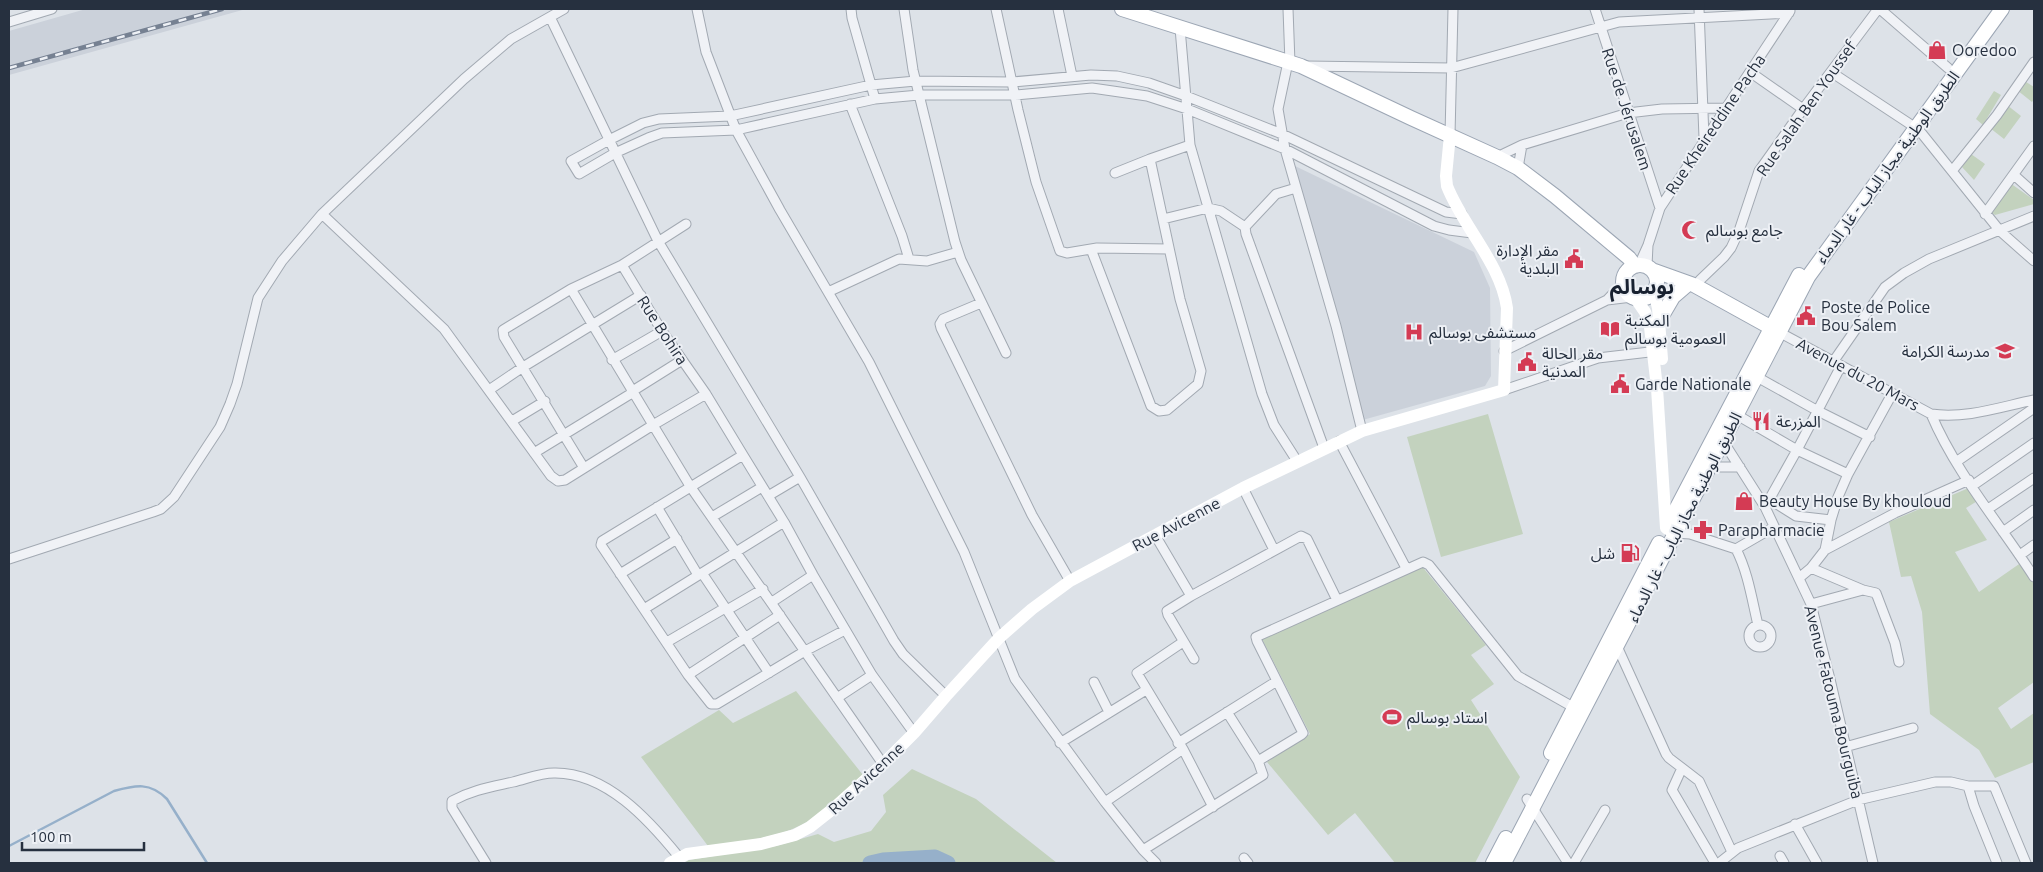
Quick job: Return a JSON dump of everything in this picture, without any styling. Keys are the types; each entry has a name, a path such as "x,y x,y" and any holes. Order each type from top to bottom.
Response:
{"main road":[{"path":"1122,9 1293,63 1497,157 1518,168 1555,196 1620,251 1637,270 1656,277 1654,291 1649,297 1634,298 1628,294 1637,270"},
{"name":"الطريق الوطنية مجاز الباب - غار الدماء","path":"1911,126 1948,68 1991,9"},
{"name":"الطريق الوطنية مجاز الباب - غار الدماء","path":"1504,863 1547,768 1615,641 1673,524 1775,330 1804,266 2002,9"},
{"name":"Avenue du 20 Mars","path":"1637,270 1692,285 1775,330"},
{"path":"1654,291 1692,285"},
{"path":"1659,321 1673,297 1692,285"},
{"name":"الطريق الوطنية مجاز الباب - غار الدماء","path":"1673,524 1710,467 1757,377 1775,330"},
{"name":"الطريق الوطنية مجاز الباب - غار الدماء","path":"1564,736 1573,706 1615,641"},
{"name":"الطريق الوطنية مجاز الباب - غار الدماء","path":"1494,863 1530,803"}],"street":[{"path":"9,22 29,12 52,9"},
{"path":"9,559 153,512 161,509 174,498 206,450 230,404 254,312 262,289 282,261 322,214 464,79 511,39 564,9"},
{"path":"697,9 706,52 736,130 780,210 869,362 964,552 1015,679 1105,802 1143,850 1156,863"},
{"path":"851,9 875,99"},
{"path":"904,9 919,95 958,252 1006,354"},
{"path":"996,9 1036,182 1060,251 1067,253 1091,249 1169,250"},
{"path":"1058,9 1072,76"},
{"path":"1288,9 1293,63 1278,109 1284,149 1336,326 1362,431"},
{"path":"1453,9 1447,186 1496,275 1505,297 1507,308 1504,390 1598,358 1657,351"},
{"name":"Rue de Jérusalem","path":"1595,9 1660,208"},
{"path":"1879,9 1948,68"},
{"name":"Rue Salah Ben Youssef","path":"1692,285 1717,264 1731,248 1739,231 1759,171 1803,109 1879,9"},
{"path":"1293,63 1451,68 1600,26 1699,13 1789,11"},
{"name":"Rue Kheireddine Pacha","path":"1637,270 1648,245 1660,208 1704,138 1726,108 1789,11"},
{"path":"1699,13 1704,138"},
{"path":"550,16 658,240 800,477 894,641 903,654 946,696"},
{"path":"1180,28 1190,145 1262,394 1274,425 1297,461"},
{"path":"1952,171 1997,115 2034,62"},
{"path":"1750,72 1803,109"},
{"path":"1831,72 1911,126 1952,171 2000,231 2034,261"},
{"path":"1462,214 1455,215 1446,212 1282,134 1186,96 1149,83 1117,76 1072,76 1012,82 916,81 871,85 730,116 659,119 643,123 571,161 579,174 615,153 662,133 736,130 875,99 919,95 1015,95 1092,88 1147,96 1187,109 1284,149 1434,226 1472,233"},
{"path":"850,104 902,236 909,259"},
{"path":"1497,157 1522,145 1628,113 1703,107 1726,108"},
{"path":"1115,173 1190,145"},
{"path":"1518,168 1522,145"},
{"path":"1985,214 2034,146"},
{"path":"1091,249 1151,406 1159,411 1166,410 1198,384 1201,371 1180,299 1150,159"},
{"path":"2014,175 2034,192"},
{"path":"1245,227 1276,194 1296,188"},
{"path":"1163,219 1208,208 1221,211 1245,227 1272,308 1324,448"},
{"path":"322,214 444,329 556,481 565,480 652,425 706,394"},
{"path":"1831,520 1796,516 1767,503 1818,411 1837,364 1885,287 1904,272 1929,259 2034,216"},
{"path":"584,468 503,334 503,330 571,289 622,265 658,240 686,224"},
{"path":"828,292 899,259 927,261 958,252"},
{"name":"Rue Bohira","path":"622,265 662,330 706,394 784,522 872,675 914,733"},
{"path":"1504,351 1608,300 1637,270"},
{"path":"571,289 612,360 690,486 883,764"},
{"path":"1654,291 1659,321 1657,351 1673,524 1690,534 1736,549 1742,561 1758,625"},
{"path":"489,390 523,367 641,296"},
{"path":"1608,300 1634,298 1648,319 1657,351"},
{"path":"981,302 943,319 940,324 941,328 1032,515 1070,581"},
{"path":"612,360 662,330"},
{"name":"Avenue du 20 Mars","path":"1775,330 1932,414 1963,415 2034,400"},
{"path":"534,453 682,360"},
{"path":"1757,377 1870,437"},
{"name":"Rue Avicenne","path":"674,860 688,854 761,844 795,834 822,818 883,764 914,733 999,638 1032,608 1070,581 1243,488 1339,441 1362,431 1504,390"},
{"path":"1826,550 1831,520 1848,474 1892,394"},
{"path":"512,420 545,401"},
{"path":"1956,462 2034,408"},
{"path":"1932,414 1943,441 1956,462 2034,578"},
{"path":"1737,415 1797,450 1848,474"},
{"path":"1339,441 1406,568"},
{"name":"Avenue Fatouma Bourguiba","path":"1723,441 1767,503 1774,526 1810,604 1874,863"},
{"path":"1799,578 1811,568 1826,550 1895,513 1970,483 2034,444"},
{"path":"743,455 601,542 688,676 709,702 714,704 845,630"},
{"path":"1710,467 1740,466"},
{"path":"768,496 800,477"},
{"path":"1988,509 2034,478"},
{"path":"712,517 762,487"},
{"path":"1243,488 1274,550"},
{"path":"657,507 700,574 769,673"},
{"path":"2004,532 2034,510"},
{"path":"644,610 784,522"},
{"path":"1736,549 1774,526"},
{"path":"1155,535 1191,596"},
{"path":"1194,660 1168,616 1167,611 1301,536 1306,537 1338,600"},
{"path":"620,574 677,539"},
{"path":"2020,555 2034,545"},
{"path":"1258,761 1303,734 1256,637 1422,562 1429,565 1518,676 1573,706"},
{"path":"1811,568 1863,590 1873,591 1877,595 1895,643 1899,662"},
{"path":"772,602 813,575"},
{"path":"667,642 763,589"},
{"path":"1810,604 1863,590"},
{"path":"688,676 780,615"},
{"path":"1615,641 1666,754 1699,782 1732,852"},
{"path":"1183,642 1138,672 1138,676 1181,746 1213,807"},
{"path":"837,698 872,675"},
{"path":"1105,802 1227,712 1277,681"},
{"path":"1094,682 1109,712"},
{"path":"1060,743 1146,690"},
{"path":"1143,850 1264,775 1258,761 1227,712"},
{"path":"1845,747 1914,728"},
{"path":"1682,768 1672,790 1717,863 1732,852 1795,824 1858,800 1935,782 1951,782 1968,786 1991,785 1996,788 2026,863"},
{"path":"486,863 452,808 452,801 484,788 552,773 575,775 593,781 607,789 642,816 674,860"},
{"path":"1968,786 1997,863"},
{"path":"1530,803 1568,863"},
{"path":"1574,863 1605,810"},
{"path":"1795,824 1817,863"}],"shaded area":[{"path":"86,9 246,9 9,75 9,31"},
{"name":"مستشفى بوسالم","path":"1295,166 1474,252 1490,288 1491,376 1485,386 1359,421"}],"green space":[{"path":"2023,80 2034,87 2034,99 2032,102 2017,90"},
{"path":"1994,91 2001,95 1983,125 1976,119"},
{"path":"2007,105 2021,116 2004,139 1990,128"},
{"path":"1971,154 1985,164 1974,180 1962,167"},
{"path":"2010,183 2034,200 2034,204 1995,215 1990,211"},
{"path":"1488,414 1523,534 1441,557 1407,437"},
{"path":"1971,487 1979,500 1966,508 1987,540 1955,552 1979,592 2022,562 2034,581 2034,682 1998,708 2011,729 2034,713 2034,762 1995,778 1979,750 1930,714 1922,612 1911,576 1901,577 1889,522"},
{"name":"استاد بوسالم","path":"1421,565 1486,645 1471,655 1494,684 1471,700 1520,777 1475,863 1395,863 1355,813 1328,835 1267,762 1310,734 1262,639"},
{"path":"796,691 863,775 822,812 795,828 759,839 708,846 641,757 719,710 733,723"},
{"path":"912,769 976,799 1057,863 684,863 689,860 776,846 818,834 834,842 871,831 886,812 883,795"}],"waterway":[{"path":"9,846 114,791 142,786 155,790 167,799 207,863"},
{"path":"870,863 883,860 935,857 948,863"}],"railway":[{"path":"9,68 222,9"}],"place":[{"name":"Ooredoo","path":"1937,50"},
{"name":"جامع بوسالم","path":"1691,230"},
{"name":"مقر الإدارة البلدية","path":"1574,259"},
{"name":"Poste de Police Bou Salem","path":"1806,316"},
{"name":"المكتبة العمومية بوسالم","path":"1610,329"},
{"name":"مستشفى بوسالم","path":"1414,332"},
{"name":"مدرسة الكرامة","path":"2005,351"},
{"name":"مقر الحالة المدنية","path":"1527,362"},
{"name":"Garde Nationale","path":"1620,384"},
{"name":"المزرعة","path":"1761,421"},
{"name":"Beauty House By khouloud","path":"1744,501"},
{"name":"Parapharmacie","path":"1703,530"},
{"name":"شل","path":"1630,553"},
{"name":"استاد بوسالم","path":"1392,717"}],"district":[{"name":"بوسالم","path":"1642,286"}]}
